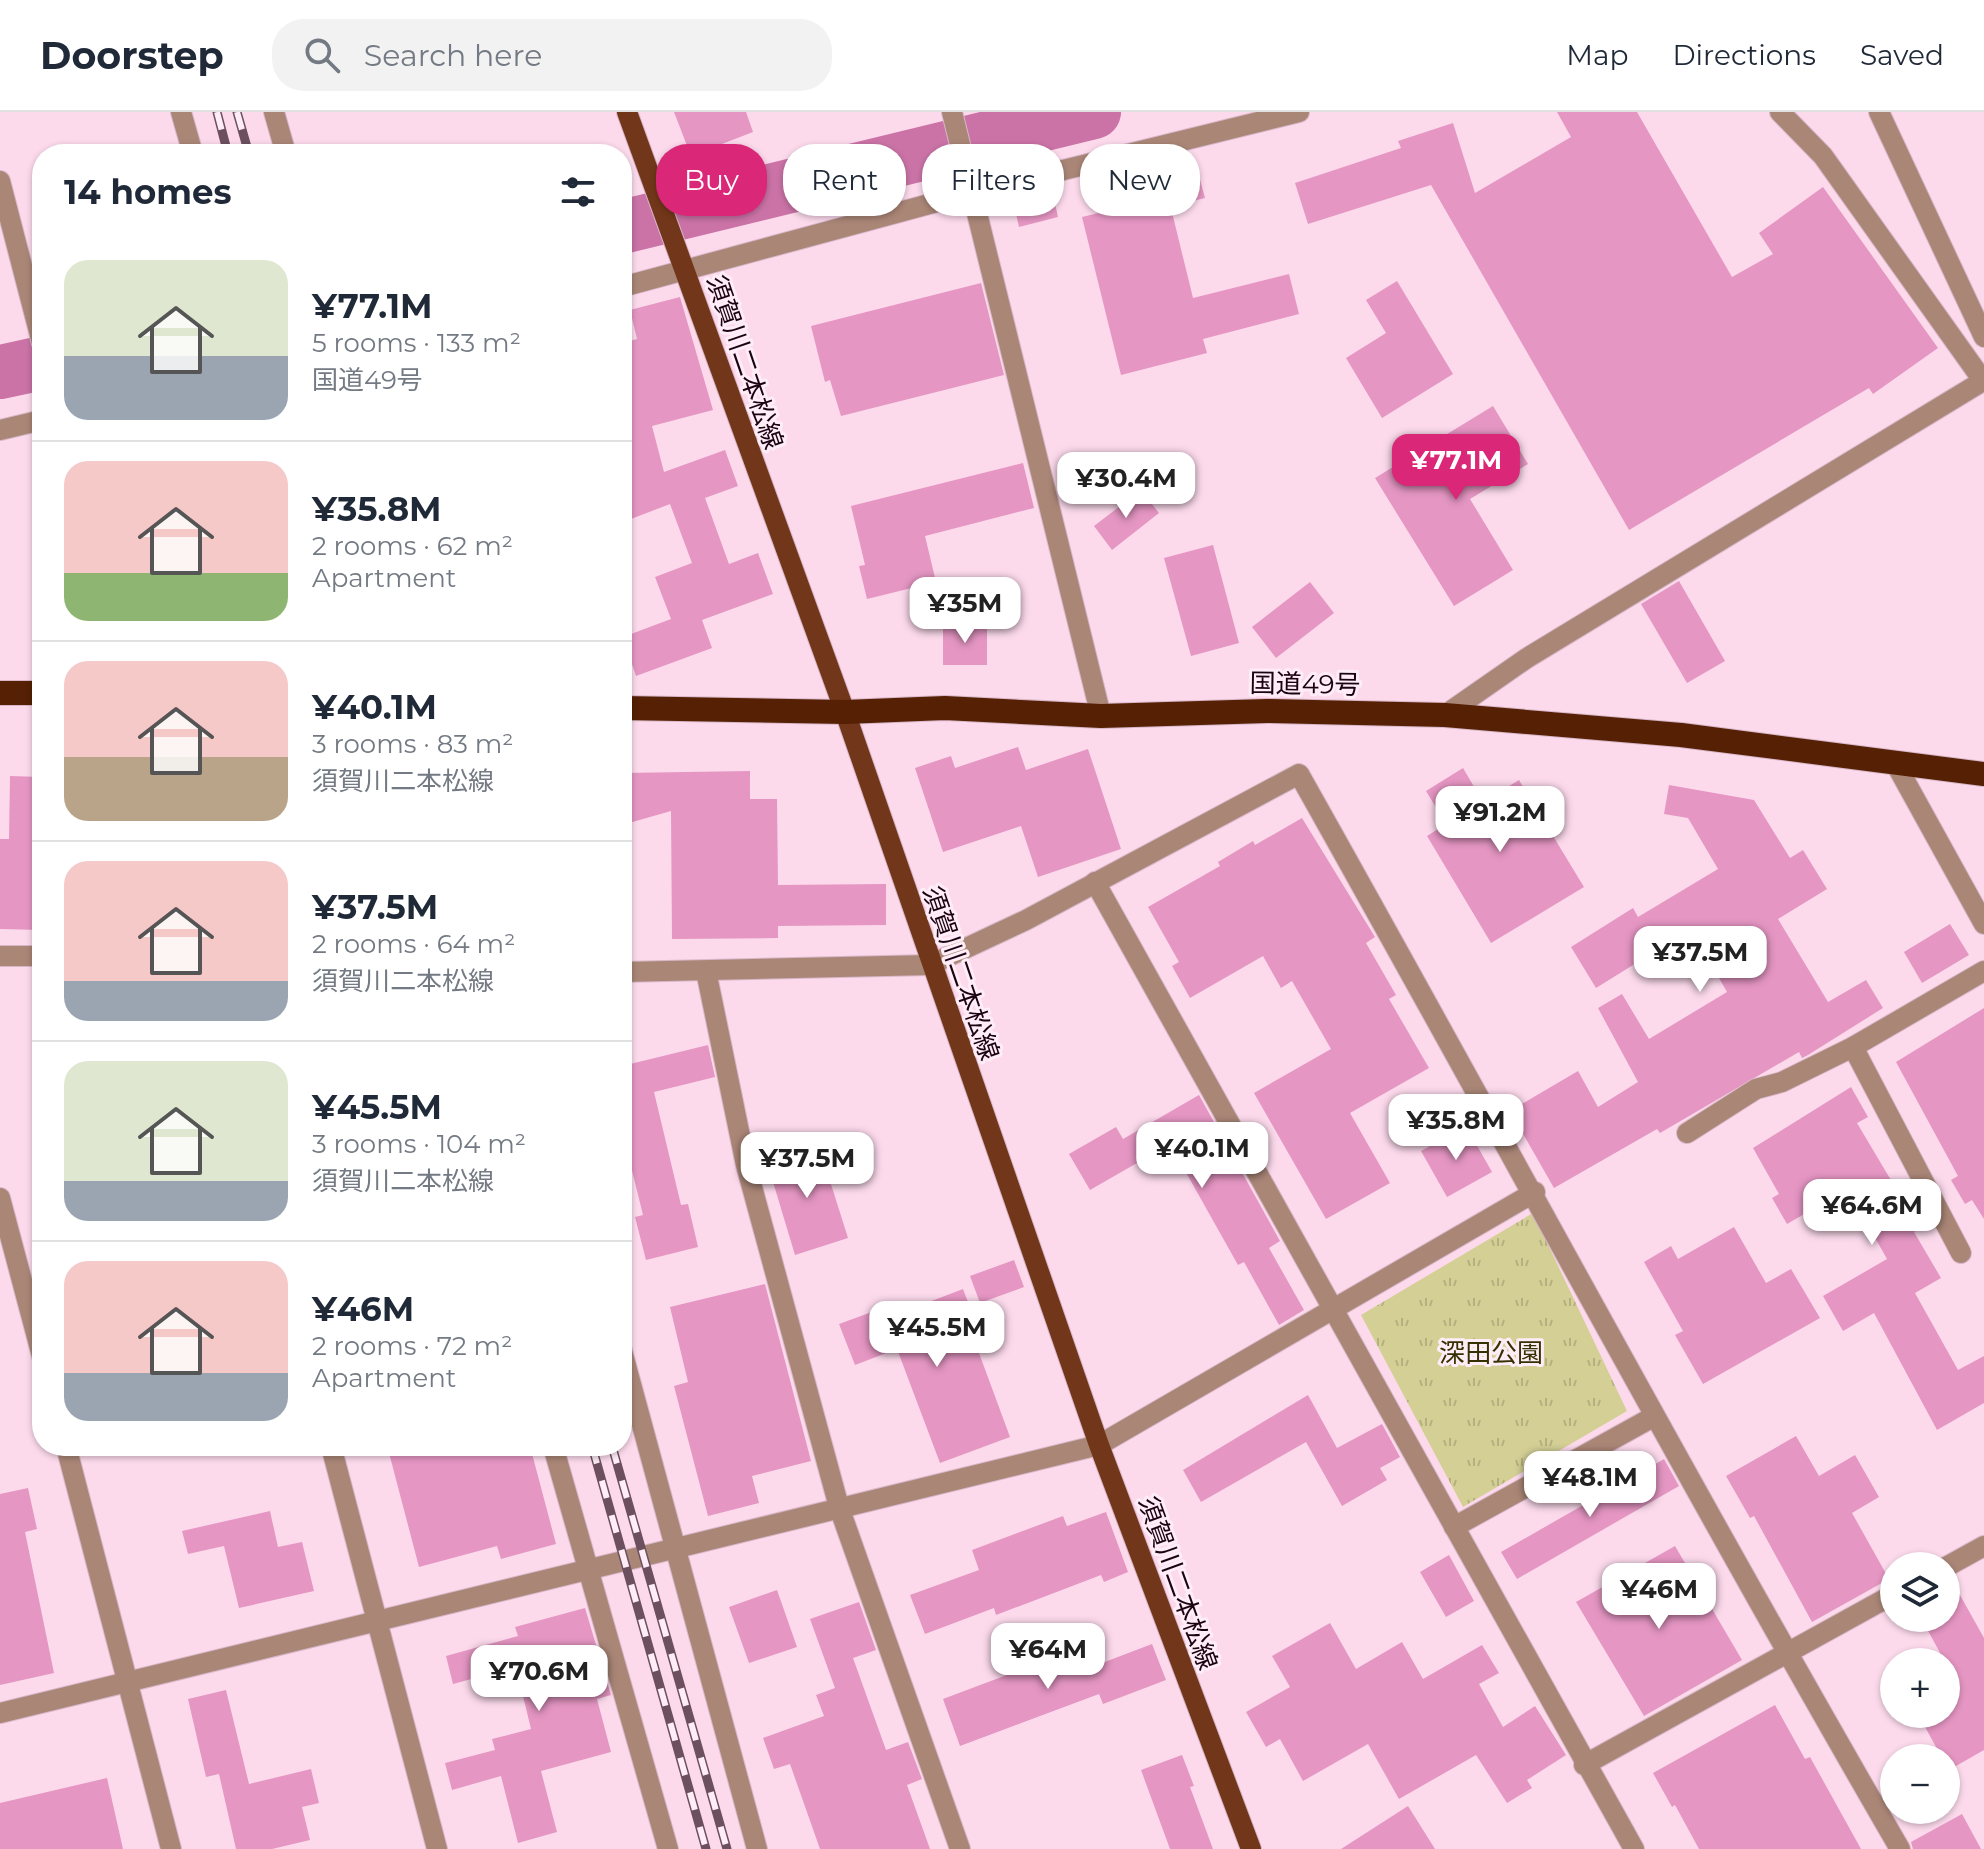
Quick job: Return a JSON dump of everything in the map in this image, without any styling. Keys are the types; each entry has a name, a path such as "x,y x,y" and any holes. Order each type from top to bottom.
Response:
{"highway":[{"path":"0,693 32,693"},
{"name":"国道49号","path":"632,708 845,712 945,708 1101,716 1267,711 1445,715 1681,735 1984,774"}],"main road":[{"name":"須賀川二本松線","path":"627,112 845,712 930,965 1099,1445 1251,1849"}],"street":[{"path":"181,112 190,144"},
{"path":"274,112 283,144"},
{"path":"952,112 961,144"},
{"path":"1064,163 1254,118 1299,112"},
{"path":"1445,715 1527,658 1984,381 1823,156 1780,112"},
{"path":"1879,112 1984,337"},
{"path":"0,181 32,306"},
{"path":"632,283 683,263 922,198"},
{"path":"980,216 1101,716"},
{"path":"0,430 32,422"},
{"path":"1894,761 1984,924"},
{"path":"632,972 930,965 973,947 1299,774 1535,1192 1653,1417 1900,1849"},
{"path":"1095,882 1584,1765 1634,1849"},
{"path":"0,956 32,956"},
{"path":"706,971 746,1165 839,1507 960,1849"},
{"path":"1687,1133 1756,1089 1782,1082 1853,1047 1984,971"},
{"path":"1853,1047 1961,1253"},
{"path":"0,1713 586,1567 1099,1445 1535,1192"},
{"path":"0,1198 32,1318"},
{"path":"632,1388 757,1849"},
{"path":"1454,1527 1653,1417"},
{"path":"69,1456 171,1849"},
{"path":"334,1456 437,1849"},
{"path":"556,1456 668,1849"},
{"path":"1960,1559 1984,1546"},
{"path":"1584,1765 1880,1602"}],"green space":[{"name":"深田公園","path":"1533,1213 1627,1411 1463,1507 1361,1315"}],"building":[{"path":"674,112 746,112 753,132 722,144 686,144"},
{"path":"1557,112 1637,112 1732,277 1773,254 1759,233 1823,187 1938,348 1873,394 1869,388 1629,530 1431,185 1308,224 1295,183 1401,148 1398,141 1453,123 1475,193 1571,137"},
{"path":"1200,180 1205,198 1200,199"},
{"path":"1016,216 1058,216 1058,217 1019,227"},
{"path":"1173,216 1193,298 1289,274 1299,314 1203,339 1207,353 1121,375 1082,217"},
{"path":"1397,281 1453,374 1382,418 1346,358 1386,333 1366,300"},
{"path":"981,283 1004,375 841,416 830,380 825,382 811,326"},
{"path":"680,297 713,410 652,426 664,472 725,450 738,486 705,498 729,564 758,553 773,594 702,620 712,648 636,676 632,664 632,634 671,619 655,577 692,563 670,504 632,519 632,340 637,339 632,309"},
{"path":"1493,406 1528,464 1470,499 1513,570 1454,606 1375,478"},
{"path":"1123,455 1142,480 1120,496 1101,472"},
{"path":"1023,463 1034,508 925,536 936,582 867,599 859,566 865,565 851,506"},
{"path":"1141,490 1159,513 1112,550 1094,526"},
{"path":"1213,545 1239,643 1191,656 1164,558"},
{"path":"1679,581 1725,661 1687,683 1641,604"},
{"path":"1310,582 1334,613 1276,658 1252,627"},
{"path":"943,625 987,625 987,665 943,665"},
{"path":"1018,747 1026,770 1088,749 1121,849 1038,877 1021,826 943,852 915,768 951,756 955,768"},
{"path":"1463,768 1483,802 1519,780 1584,887 1491,943 1427,836 1446,824 1426,791"},
{"path":"750,771 750,799 777,799 778,885 886,884 886,925 778,926 778,938 672,939 671,811 632,822 632,773"},
{"path":"10,776 32,777 32,930 0,929 0,839 9,839"},
{"path":"1669,785 1754,800 1790,858 1803,850 1827,889 1778,919 1828,1002 1866,980 1883,1008 1808,1055 1802,1058 1799,1052 1660,1133 1657,1129 1554,1188 1510,1111 1578,1071 1598,1107 1638,1082 1598,1008 1622,994 1649,1039 1727,992 1719,978 1725,974 1696,926 1596,988 1571,947 1633,908 1638,917 1718,869 1688,818 1664,814"},
{"path":"1302,818 1375,937 1366,943 1396,995 1389,999 1429,1068 1350,1113 1390,1183 1326,1219 1254,1093 1331,1049 1292,981 1281,988 1263,956 1190,998 1172,966 1179,962 1148,907 1220,866 1218,862 1253,841 1255,845"},
{"path":"1950,924 1969,955 1922,983 1904,952"},
{"path":"1984,1008 1984,1219 1972,1200 1965,1204 1951,1180 1958,1176 1896,1062"},
{"path":"708,1045 715,1077 654,1092 681,1205 688,1204 698,1247 646,1260 635,1217 643,1215 632,1170 632,1064"},
{"path":"1851,1087 1868,1117 1857,1123 1920,1229 1914,1232 1941,1278 1915,1293 1958,1370 1984,1356 1984,1403 1937,1430 1874,1313 1843,1331 1823,1296 1887,1259 1851,1195 1846,1190 1787,1224 1772,1198 1779,1194 1753,1148"},
{"path":"1199,1095 1280,1241 1269,1248 1304,1310 1279,1325 1244,1262 1238,1265 1170,1144 1090,1190 1069,1154 1116,1127 1123,1139"},
{"path":"1466,1126 1492,1172 1447,1197 1421,1151"},
{"path":"818,1143 848,1238 795,1255 767,1162"},
{"path":"1734,1227 1766,1283 1791,1269 1820,1318 1703,1384 1675,1335 1683,1331 1644,1262 1671,1246 1678,1259"},
{"path":"1014,1260 1024,1287 980,1303 970,1276"},
{"path":"765,1284 811,1461 752,1476 759,1503 708,1516 674,1386 688,1382 670,1307"},
{"path":"963,1289 986,1350 979,1353 1010,1437 940,1463 897,1349 855,1365 839,1324 891,1305 895,1315"},
{"path":"1308,1395 1337,1448 1382,1424 1400,1457 1380,1468 1387,1480 1342,1506 1306,1442 1201,1502 1183,1470"},
{"path":"1796,1436 1819,1476 1855,1455 1879,1497 1852,1513 1880,1563 1880,1584 1812,1622 1754,1516 1750,1518 1726,1476"},
{"path":"390,1456 533,1456 556,1544 501,1559 497,1546 419,1567"},
{"path":"1664,1459 1679,1486 1517,1579 1501,1552"},
{"path":"28,1488 37,1529 25,1532 54,1673 0,1685 0,1494"},
{"path":"270,1511 278,1547 302,1542 314,1591 239,1608 224,1546 188,1554 182,1531"},
{"path":"1106,1512 1128,1572 1104,1582 1101,1575 996,1615 994,1608 925,1634 910,1595 979,1570 972,1550 1063,1516 1067,1526"},
{"path":"1675,1546 1742,1660 1644,1716 1576,1602"},
{"path":"1449,1555 1474,1601 1446,1617 1420,1572"},
{"path":"777,1590 797,1647 749,1663 729,1607"},
{"path":"1960,1595 1984,1638 1984,1750 1960,1764 1960,1744 1934,1744 1926,1728 1960,1728 1960,1648 1937,1648 1929,1632 1960,1632"},
{"path":"859,1602 876,1650 853,1658 886,1750 908,1742 922,1779 907,1785 930,1849 820,1849 790,1764 774,1769 763,1738 824,1716 816,1695 835,1688 810,1619"},
{"path":"585,1608 611,1695 597,1699 611,1752 541,1771 557,1832 518,1843 501,1776 452,1790 445,1763 495,1750 492,1739 531,1729 516,1667 453,1684 446,1656 518,1636 515,1627"},
{"path":"1330,1623 1356,1669 1402,1642 1423,1679 1482,1645 1499,1673 1479,1684 1503,1727 1535,1706 1566,1755 1527,1780 1532,1788 1507,1803 1476,1755 1399,1799 1368,1744 1303,1781 1280,1739 1266,1747 1246,1712 1290,1687 1272,1656"},
{"path":"1152,1644 1166,1680 1103,1704 1099,1694 960,1746 943,1699 1073,1650 1081,1671"},
{"path":"226,1690 249,1784 311,1769 319,1803 302,1807 310,1840 272,1849 236,1849 219,1774 206,1777 188,1699"},
{"path":"1775,1705 1805,1759 1810,1757 1861,1849 1699,1849 1675,1805 1672,1807 1653,1773"},
{"path":"1182,1755 1194,1786 1190,1787 1213,1849 1170,1849 1141,1770"},
{"path":"107,1778 123,1849 0,1849 0,1803"},
{"path":"1408,1806 1435,1849 1341,1849"},
{"path":"1960,1815 1981,1849 1913,1849 1911,1842 1944,1824 1960,1824"}],"waterway":[{"path":"632,225 1094,112"},
{"path":"0,372 32,365"}],"railway":[{"path":"217,112 225,144"},
{"path":"237,112 246,144"},
{"path":"595,1456 706,1849"},
{"path":"615,1456 727,1849"}]}
